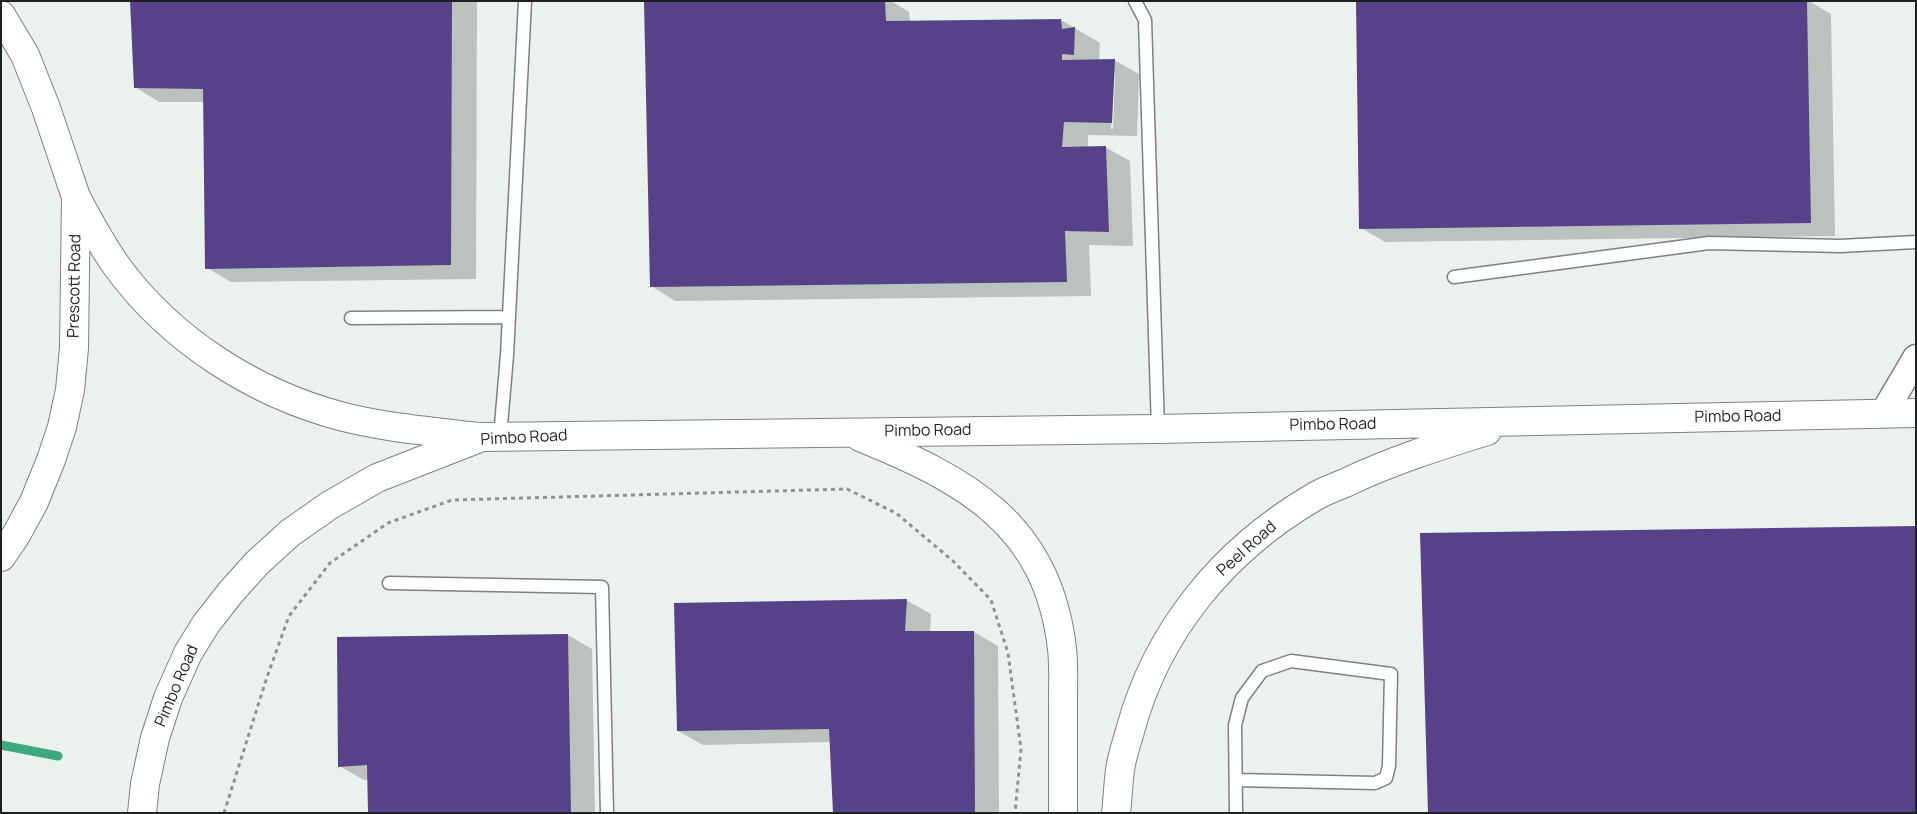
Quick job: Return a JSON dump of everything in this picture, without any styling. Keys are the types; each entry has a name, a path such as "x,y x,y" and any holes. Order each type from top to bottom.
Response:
{"street":[{"name":"Prescott Road","path":"1,16 25,55 46,108 76,198 74,348 70,390 62,426 34,502 16,535 1,557"},
{"path":"76,198 96,235 118,268 140,295 166,320 224,366 259,386 298,404 340,416 387,426 491,437"},
{"path":"1884,414 1916,358"},
{"name":"Pimbo Road","path":"142,813 145,784 155,738 168,698 188,653 206,624 257,563 290,533 330,505 377,478 491,437 1158,429 1916,413"},
{"name":"Peel Road","path":"1116,813 1121,763 1137,705 1152,670 1160,653 1191,603 1224,567 1268,528 1315,496 1369,472 1430,449 1519,421"},
{"path":"848,432 910,457 946,476 981,499 1014,529 1037,562 1055,608 1063,650 1062,813"}],"lane":[{"path":"491,437 509,317 525,1"},
{"path":"1135,1 1145,20 1158,429"},
{"path":"1454,277 1709,243 1840,246 1916,242"},
{"path":"351,318 509,317"},
{"path":"390,583 602,587 607,813"},
{"path":"1236,780 1374,783 1386,778 1389,766 1391,674 1291,660 1262,671 1242,698 1236,725 1236,780 1236,813"}],"path":[{"path":"224,813 267,677 289,616 330,563 388,523 452,500 847,490 896,513 953,561 991,600 1008,653 1021,749 1015,813"}],"building":[{"path":"130,1 452,1 451,265 205,269 203,89 134,88"},
{"path":"644,1 885,1 886,21 1061,19 1062,29 1075,27 1074,55 1062,54 1062,60 1115,59 1112,123 1064,122 1062,147 1106,146 1109,232 1065,231 1067,282 650,287"},
{"path":"1356,1 1807,1 1811,223 1359,229"},
{"path":"1916,526 1916,813 1428,813 1420,533"},
{"path":"907,599 905,631 974,631 975,813 833,813 829,729 677,731 674,603"},
{"path":"568,634 571,813 368,813 367,765 338,767 337,637"}],"waterway":[{"path":"1,745 58,756"}]}
